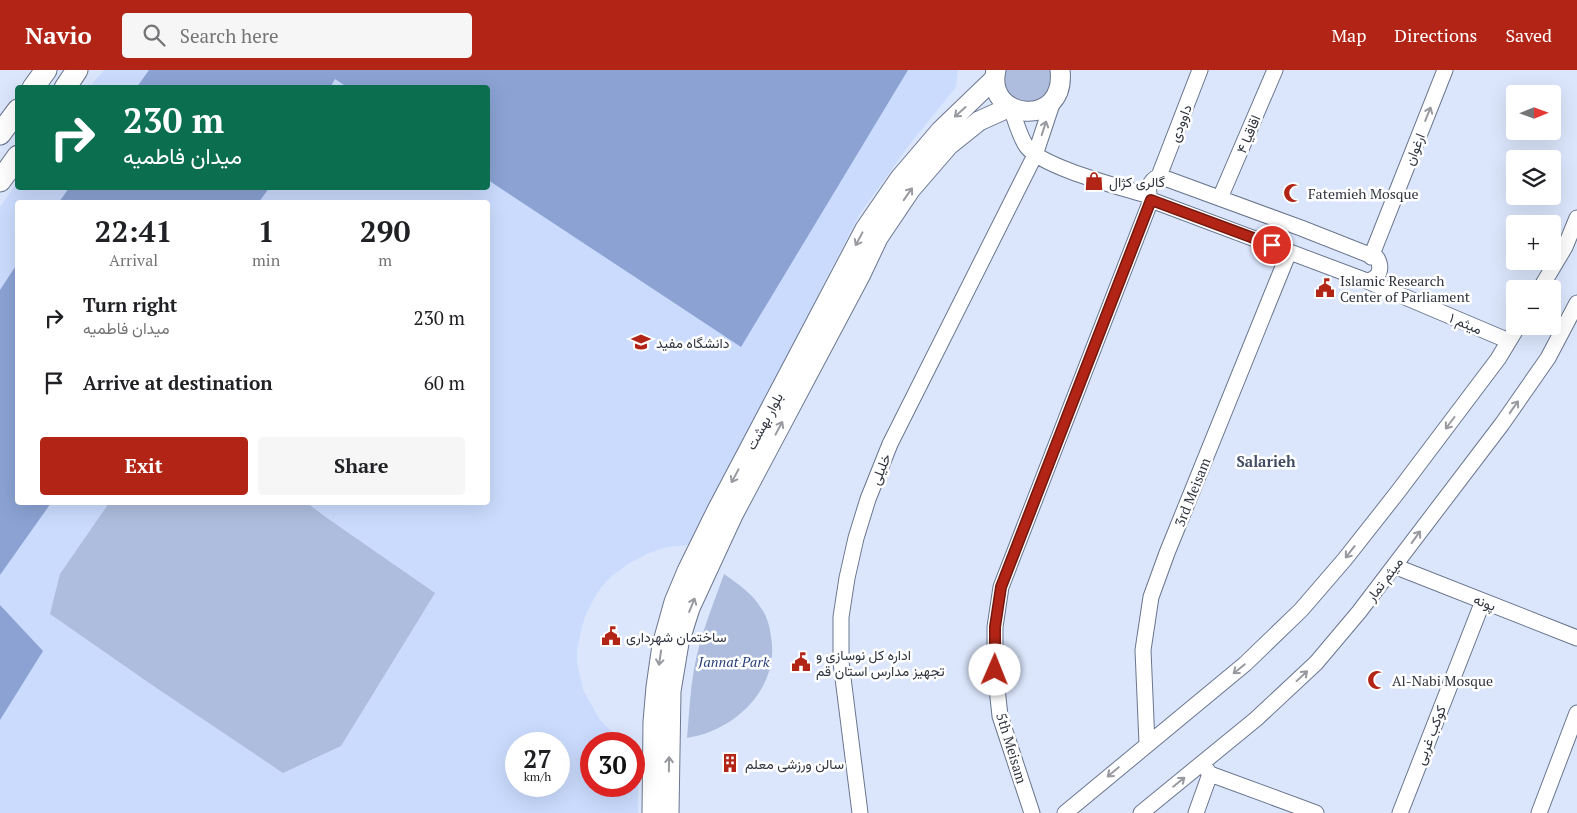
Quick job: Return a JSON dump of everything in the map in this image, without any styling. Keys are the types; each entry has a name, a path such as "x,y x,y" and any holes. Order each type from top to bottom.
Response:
{"main road":[{"path":"35,85 46,70"},
{"path":"67,85 77,70"},
{"path":"0,134 15,114"},
{"path":"0,182 15,160"}],"street":[{"name":"داوودی","path":"1150,198 1149,186 1159,176 1200,70"},
{"name":"اقاقیا ۴","path":"1220,198 1275,70"},
{"name":"ارغوان","path":"1371,257 1445,70"},
{"path":"995,73 996,87 999,94 1010,107 1026,146 1035,155"},
{"name":"بلوار بهشت","path":"652,813 653,722 662,646 674,602 697,550 865,229 900,178 941,130 995,73"},
{"path":"1010,107 1022,112 1033,112 1044,108 1053,101 1059,91 1063,73"},
{"name":"خلیلی","path":"860,813 841,662 841,617 856,538 868,499 890,444 1035,155 1053,101"},
{"name":"بلوار بهشت","path":"669,813 671,691 677,653 690,608 717,547 861,274 878,238 912,189 949,145 979,121 1010,107"},
{"name":"میثم ۱","path":"1035,155 1072,172 1150,198 1367,282 1509,341"},
{"path":"1159,176 1377,258 1380,263 1380,269 1375,278 1367,282"},
{"name":"5th Meisam","path":"1032,813 1000,716 995,670 995,627 1001,587 1150,198"},
{"path":"1545,280 1564,247 1577,218"},
{"name":"3rd Meisam","path":"1147,744 1143,650 1151,597 1289,252"},
{"name":"میثم تمار","path":"1141,813 1206,769 1316,663 1359,612 1514,408 1548,358 1577,303"},
{"path":"1065,813 1245,664 1301,610 1397,494 1493,367 1513,335"},
{"name":"پونه","path":"1394,566 1577,638"},
{"name":"کوکب غربی","path":"1400,813 1482,601"},
{"path":"1539,813 1577,714"},
{"path":"1196,813 1206,769 1316,813"}],"shaded area":[{"name":"دانشگاه مفید","path":"104,70 958,70 956,87 909,145 859,215 730,469 694,545 663,548 628,564 604,584 587,612 577,651 577,663 583,690 600,720 612,732 580,732 580,797 638,797 638,813 0,813 0,207 15,186 15,190 490,190 490,85 92,85"},
{"path":"149,70 908,70 741,347 490,181 490,85 344,85 335,79 332,85 138,85"},
{"path":"68,190 268,190 260,200 60,200"},
{"path":"15,267 15,505 50,505 0,575 0,290"},
{"path":"0,605 43,651 0,720"}],"green space":[{"path":"1005,70 1051,70 1052,84 1047,94 1038,101 1028,103 1018,101 1010,95 1005,85"},
{"path":"108,505 310,505 435,593 341,746 283,773 50,614 60,574"},
{"name":"Jannat Park","path":"724,574 749,593 765,614 771,637 772,656 761,690 750,704 722,726 705,734 687,738 694,669 707,621"}],"place":[{"name":"گالری کژال","path":"1094,181"},
{"name":"Fatemieh Mosque","path":"1293,193"},
{"name":"Islamic Research Center of Parliament","path":"1325,288"},
{"name":"دانشگاه مفید","path":"641,342"},
{"name":"ساختمان شهرداری","path":"611,636"},
{"name":"اداره کل نوسازی و تجهیز مدارس استان قم","path":"801,662"},
{"name":"Al-Nabi Mosque","path":"1377,680"},
{"name":"سالن ورزشی معلم","path":"730,763"}],"district":[{"name":"Salarieh","path":"1266,461"}],"route":[{"path":"995,670 995,627 1001,587 1151,200 1272,245"}]}
